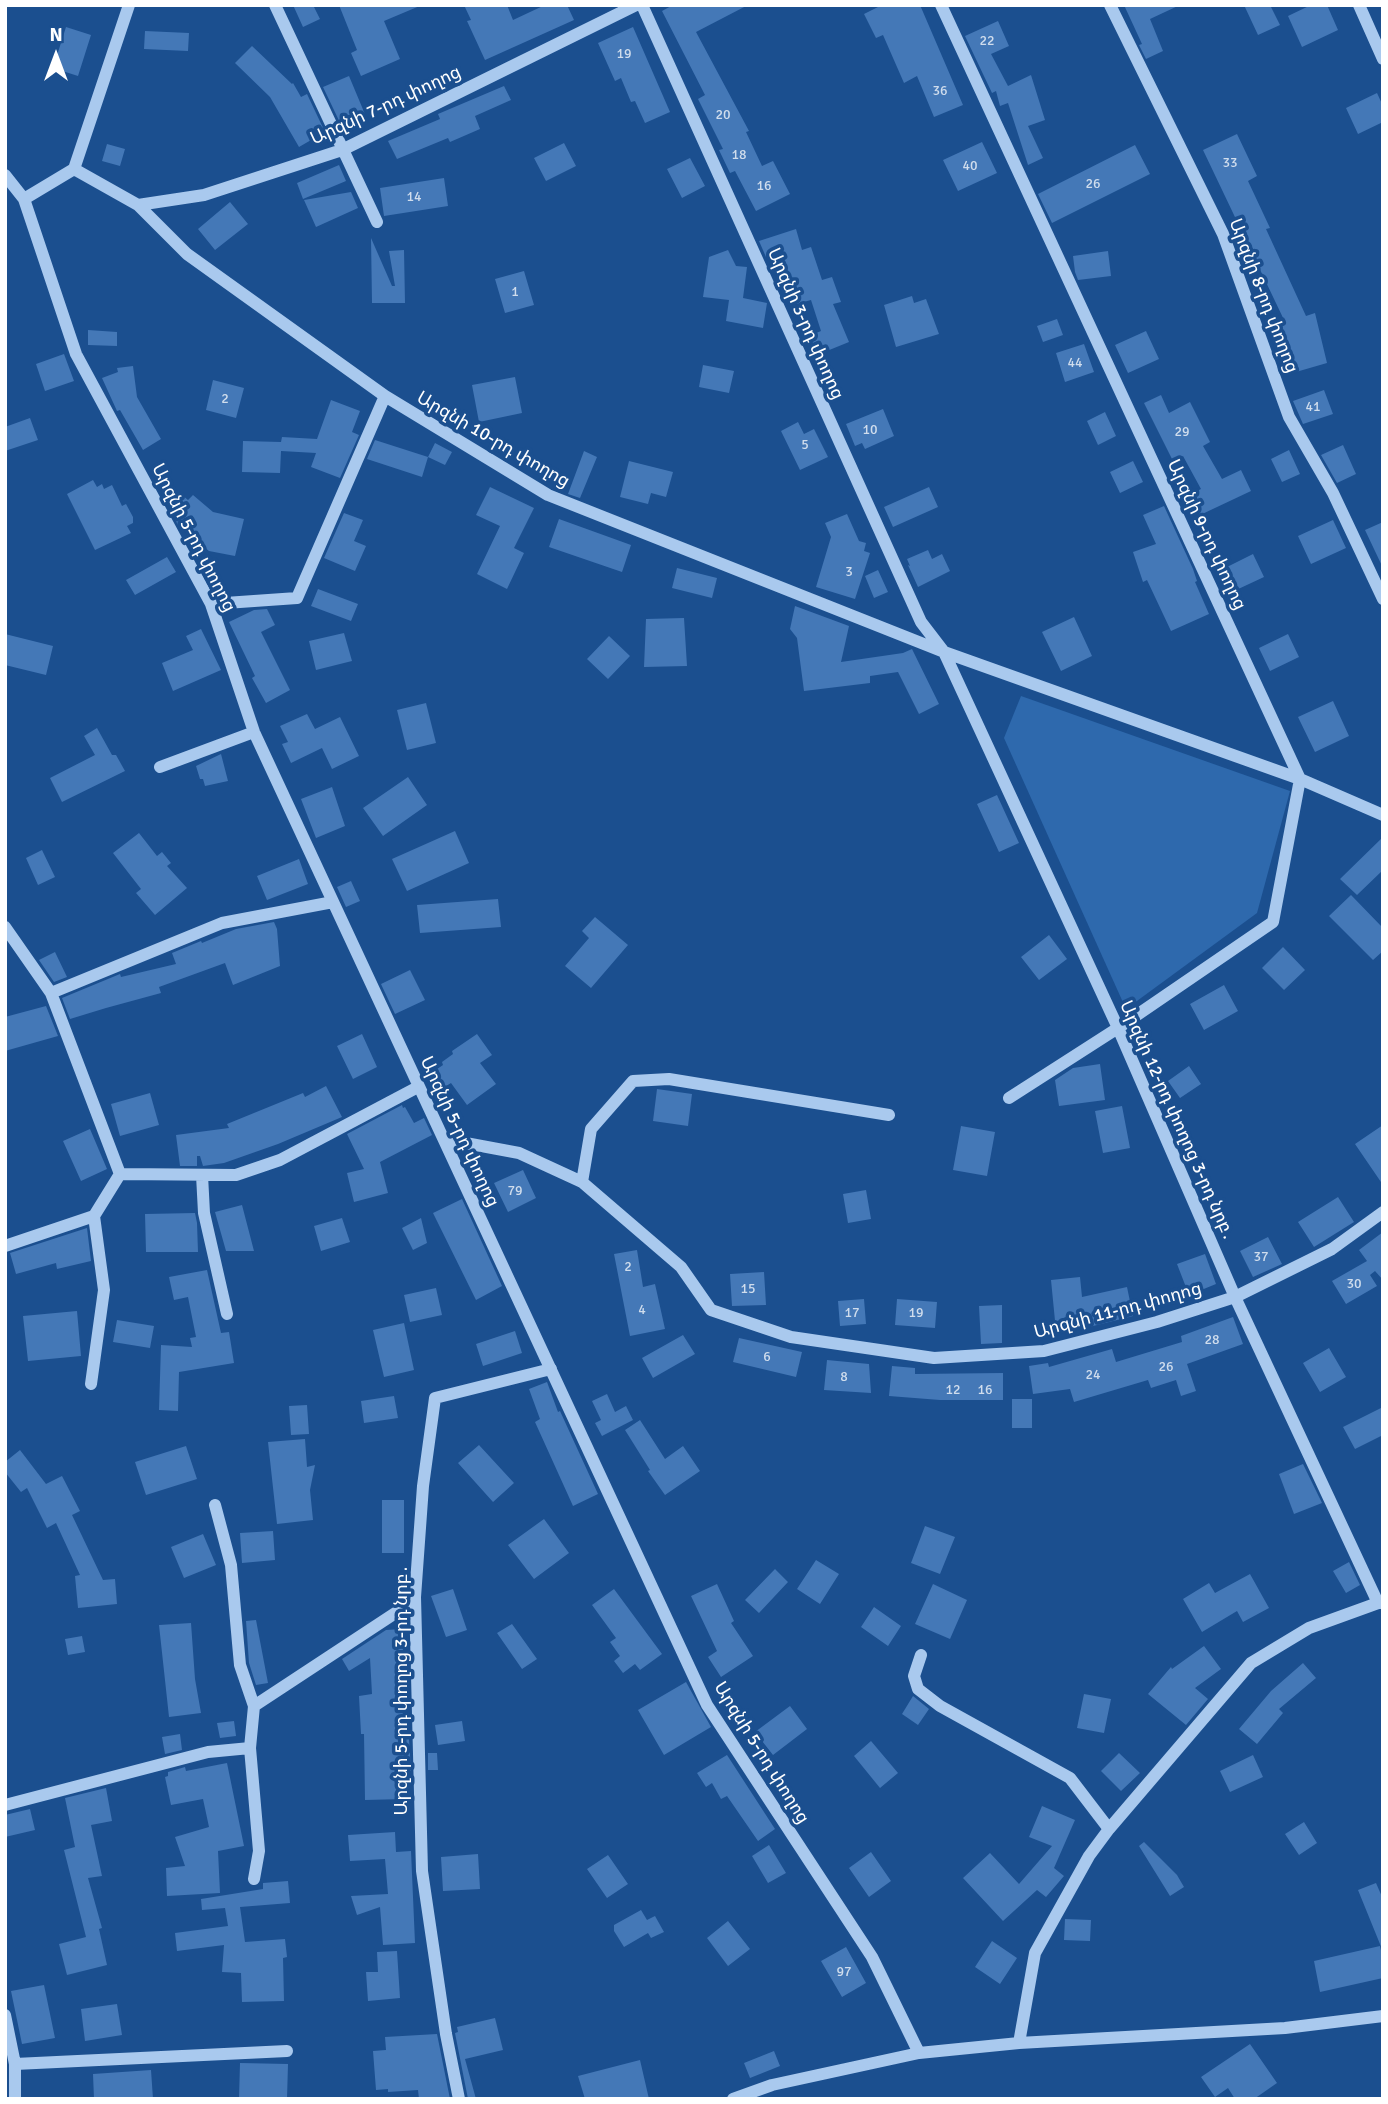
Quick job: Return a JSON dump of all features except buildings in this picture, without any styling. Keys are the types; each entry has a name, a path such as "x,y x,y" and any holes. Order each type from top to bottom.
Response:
{"street":[{"path":"24,199 74,169 129,5"},
{"path":"275,5 377,222"},
{"name":"Արզնի 7-րդ փողոց","path":"138,205 204,195 342,150 636,5"},
{"name":"Արզնի 3-րդ փողոց","path":"642,5 921,621 944,652"},
{"name":"Արզնի 9-րդ փողոց","path":"941,5 1300,779"},
{"name":"Արզնի 8-րդ փողոց","path":"1110,5 1223,234 1289,417 1333,494 1383,599"},
{"path":"1359,5 1383,59"},
{"name":"Արզնի 10-րդ փողոց","path":"74,169 138,205 187,254 384,396 548,495 944,652 1300,779 1383,815"},
{"name":"Արզնի 5-րդ փողոց","path":"5,176 24,199 76,354 211,604 254,732 707,1705 872,1957 919,2053"},
{"path":"211,604 297,598 384,396"},
{"name":"Արզնի 12-րդ փողոց 3-րդ նրբ․","path":"944,652 1118,1028 1234,1297 1380,1603"},
{"path":"160,767 254,732"},
{"path":"1009,1098 1118,1028 1273,922 1300,779"},
{"path":"51,993 222,923 333,902"},
{"path":"5,927 51,993 120,1174"},
{"path":"582,1182 590,1129 633,1081 669,1079 888,1115"},
{"path":"120,1174 236,1175 281,1160 418,1087"},
{"name":"Արզնի 11-րդ փողոց","path":"444,1139 519,1153 582,1182 681,1267 711,1310 792,1337 934,1358 1044,1352 1157,1322 1234,1297 1332,1249 1383,1212"},
{"path":"91,1384 104,1290 94,1216 120,1174"},
{"path":"202,1175 204,1213 227,1314"},
{"path":"5,1246 94,1216"},
{"name":"Արզնի 5-րդ փողոց 3-րդ նրբ․","path":"459,2099 446,2034 422,1871 415,1597 424,1486 435,1398 551,1369"},
{"path":"215,1505 231,1565 240,1665 254,1706 250,1748 259,1851 254,1879"},
{"path":"254,1706 406,1606 415,1597"},
{"path":"1019,2043 1035,1953 1088,1856 1109,1829 1251,1663 1309,1628 1380,1603"},
{"path":"921,1655 914,1676 918,1689 940,1706 1070,1779 1109,1829"},
{"path":"5,1805 208,1752 250,1748"},
{"path":"5,2015 15,2064 15,2099"},
{"path":"733,2099 772,2085 919,2053 1019,2043 1285,2028 1383,2016"},
{"path":"15,2064 287,2051"}],"shaded area":[{"path":"1021,696 1290,791 1257,913 1126,1009 1004,738"}]}
